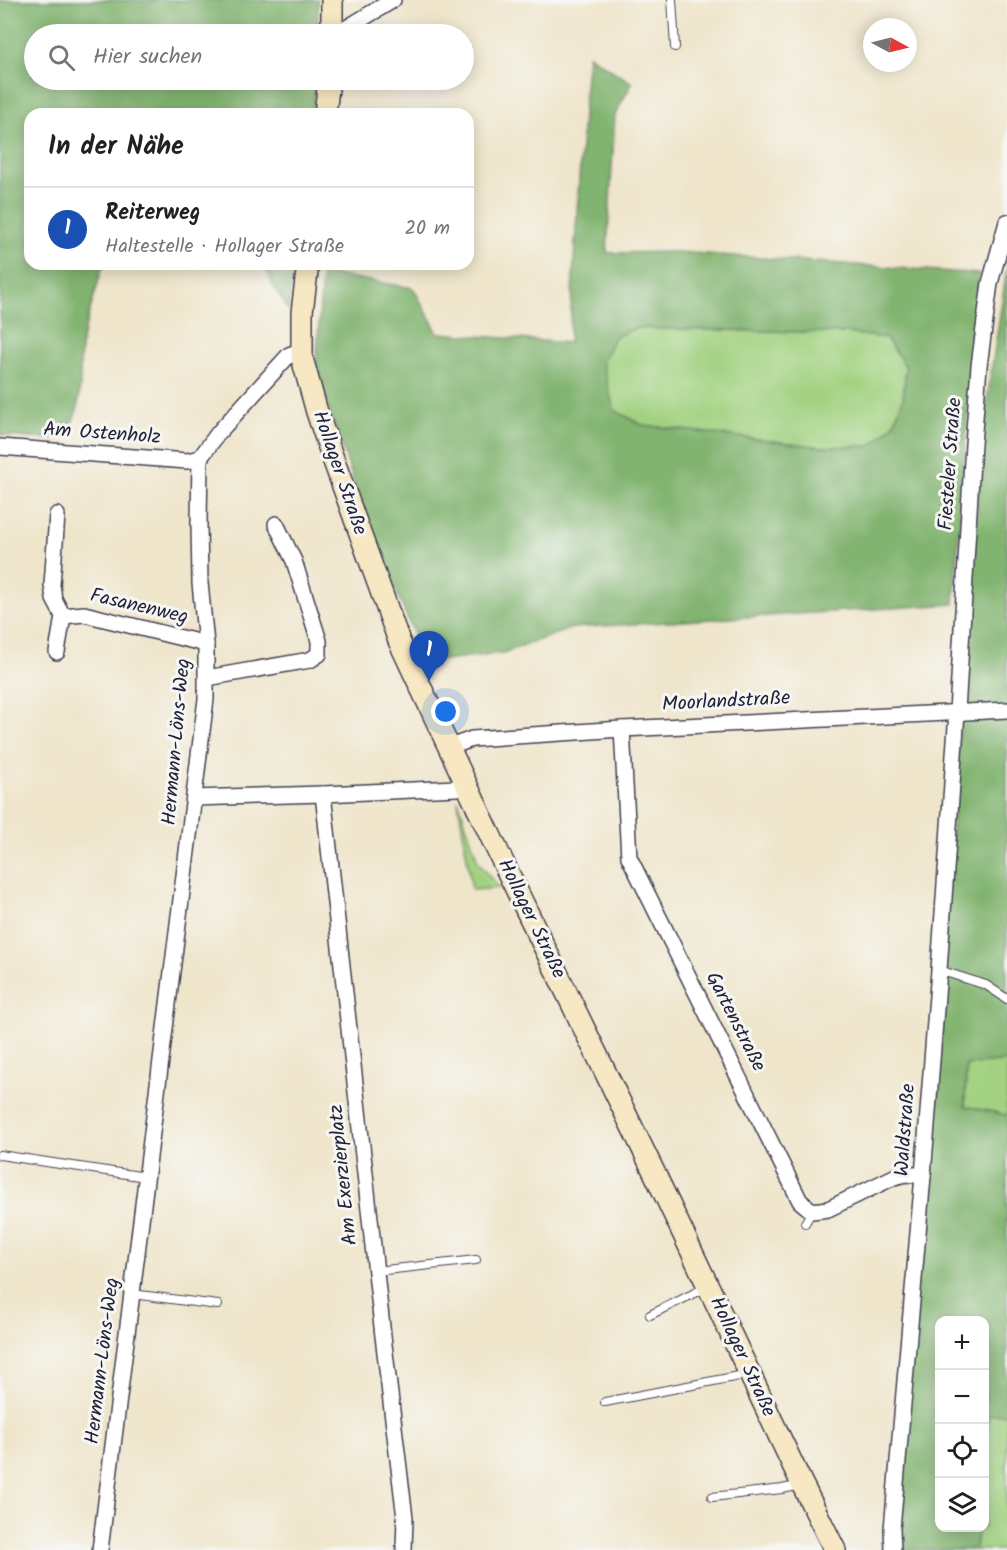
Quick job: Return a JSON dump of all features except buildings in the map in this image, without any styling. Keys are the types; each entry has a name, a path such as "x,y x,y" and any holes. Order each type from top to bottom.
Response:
{"main road":[{"path":"332,0 332,24"},
{"path":"326,108 328,90"},
{"name":"Hollager Straße","path":"307,270 302,312 302,358 317,412 399,641 801,1482 836,1550"}],"street":[{"path":"354,24 393,0"},
{"name":"Fiesteler Straße","path":"957,712 979,366 990,283 1007,222"},
{"path":"200,458 219,432 289,355 302,350"},
{"name":"Am Ostenholz","path":"0,447 187,461 200,458"},
{"name":"Hermann-Löns-Weg","path":"100,1550 206,699 206,644 200,583 200,458"},
{"name":"Fasanenweg","path":"57,515 52,585 54,599 63,616 57,652"},
{"path":"207,678 310,660 319,654 319,641 294,561 276,524"},
{"name":"Fasanenweg","path":"63,616 84,614 206,644"},
{"name":"Moorlandstraße","path":"450,747 472,739 622,729 1007,710"},
{"name":"Waldstraße","path":"893,1550 892,1529 923,1176 957,712"},
{"name":"Gartenstraße","path":"622,729 629,857 808,1217 894,1177 906,1174 923,1176"},
{"path":"194,798 323,795 457,788 466,784"},
{"name":"Am Exerzierplatz","path":"323,795 405,1518 404,1550"}],"lane":[{"path":"672,0 675,47"},
{"path":"939,970 986,985 1007,999"},
{"path":"0,1155 146,1177"},
{"path":"376,1271 476,1260"},
{"path":"650,1315 709,1286"},
{"path":"132,1294 218,1305"},
{"path":"605,1402 739,1376 749,1372"},
{"path":"712,1497 782,1489 801,1482"}],"green space":[{"path":"0,0 318,0 318,24 24,24 24,90 315,90 313,108 24,108 24,270 101,270 82,340 79,394 73,420 66,430 51,438 0,435"},
{"path":"588,55 632,83 615,115 607,253 679,252 979,274 954,604 572,628 503,653 426,662 373,537 316,371 322,273 413,288 438,333 569,343","holes":["636,328 847,333 886,338 906,367 903,399 893,425 871,446 822,447 642,425 614,410 602,363 614,337"]},
{"path":"1007,268 1007,1061 966,1065 965,1106 1007,1115 1007,1414 989,1414 989,1316 935,1316 935,1532 977,1532 975,1550 893,1550 970,604 982,433"},
{"path":"267,270 293,270 288,310"},
{"path":"636,328 847,333 886,338 906,367 903,399 893,425 871,446 822,447 642,425 614,410 602,363 614,337"},
{"path":"458,800 478,862 499,888 472,890"},
{"path":"1007,1061 1007,1115 965,1106 966,1065"},
{"path":"989,1413 1007,1414 1007,1550 975,1550 977,1532 989,1532"}],"place":[{"name":"Reiterweg","path":"429,681"}]}
